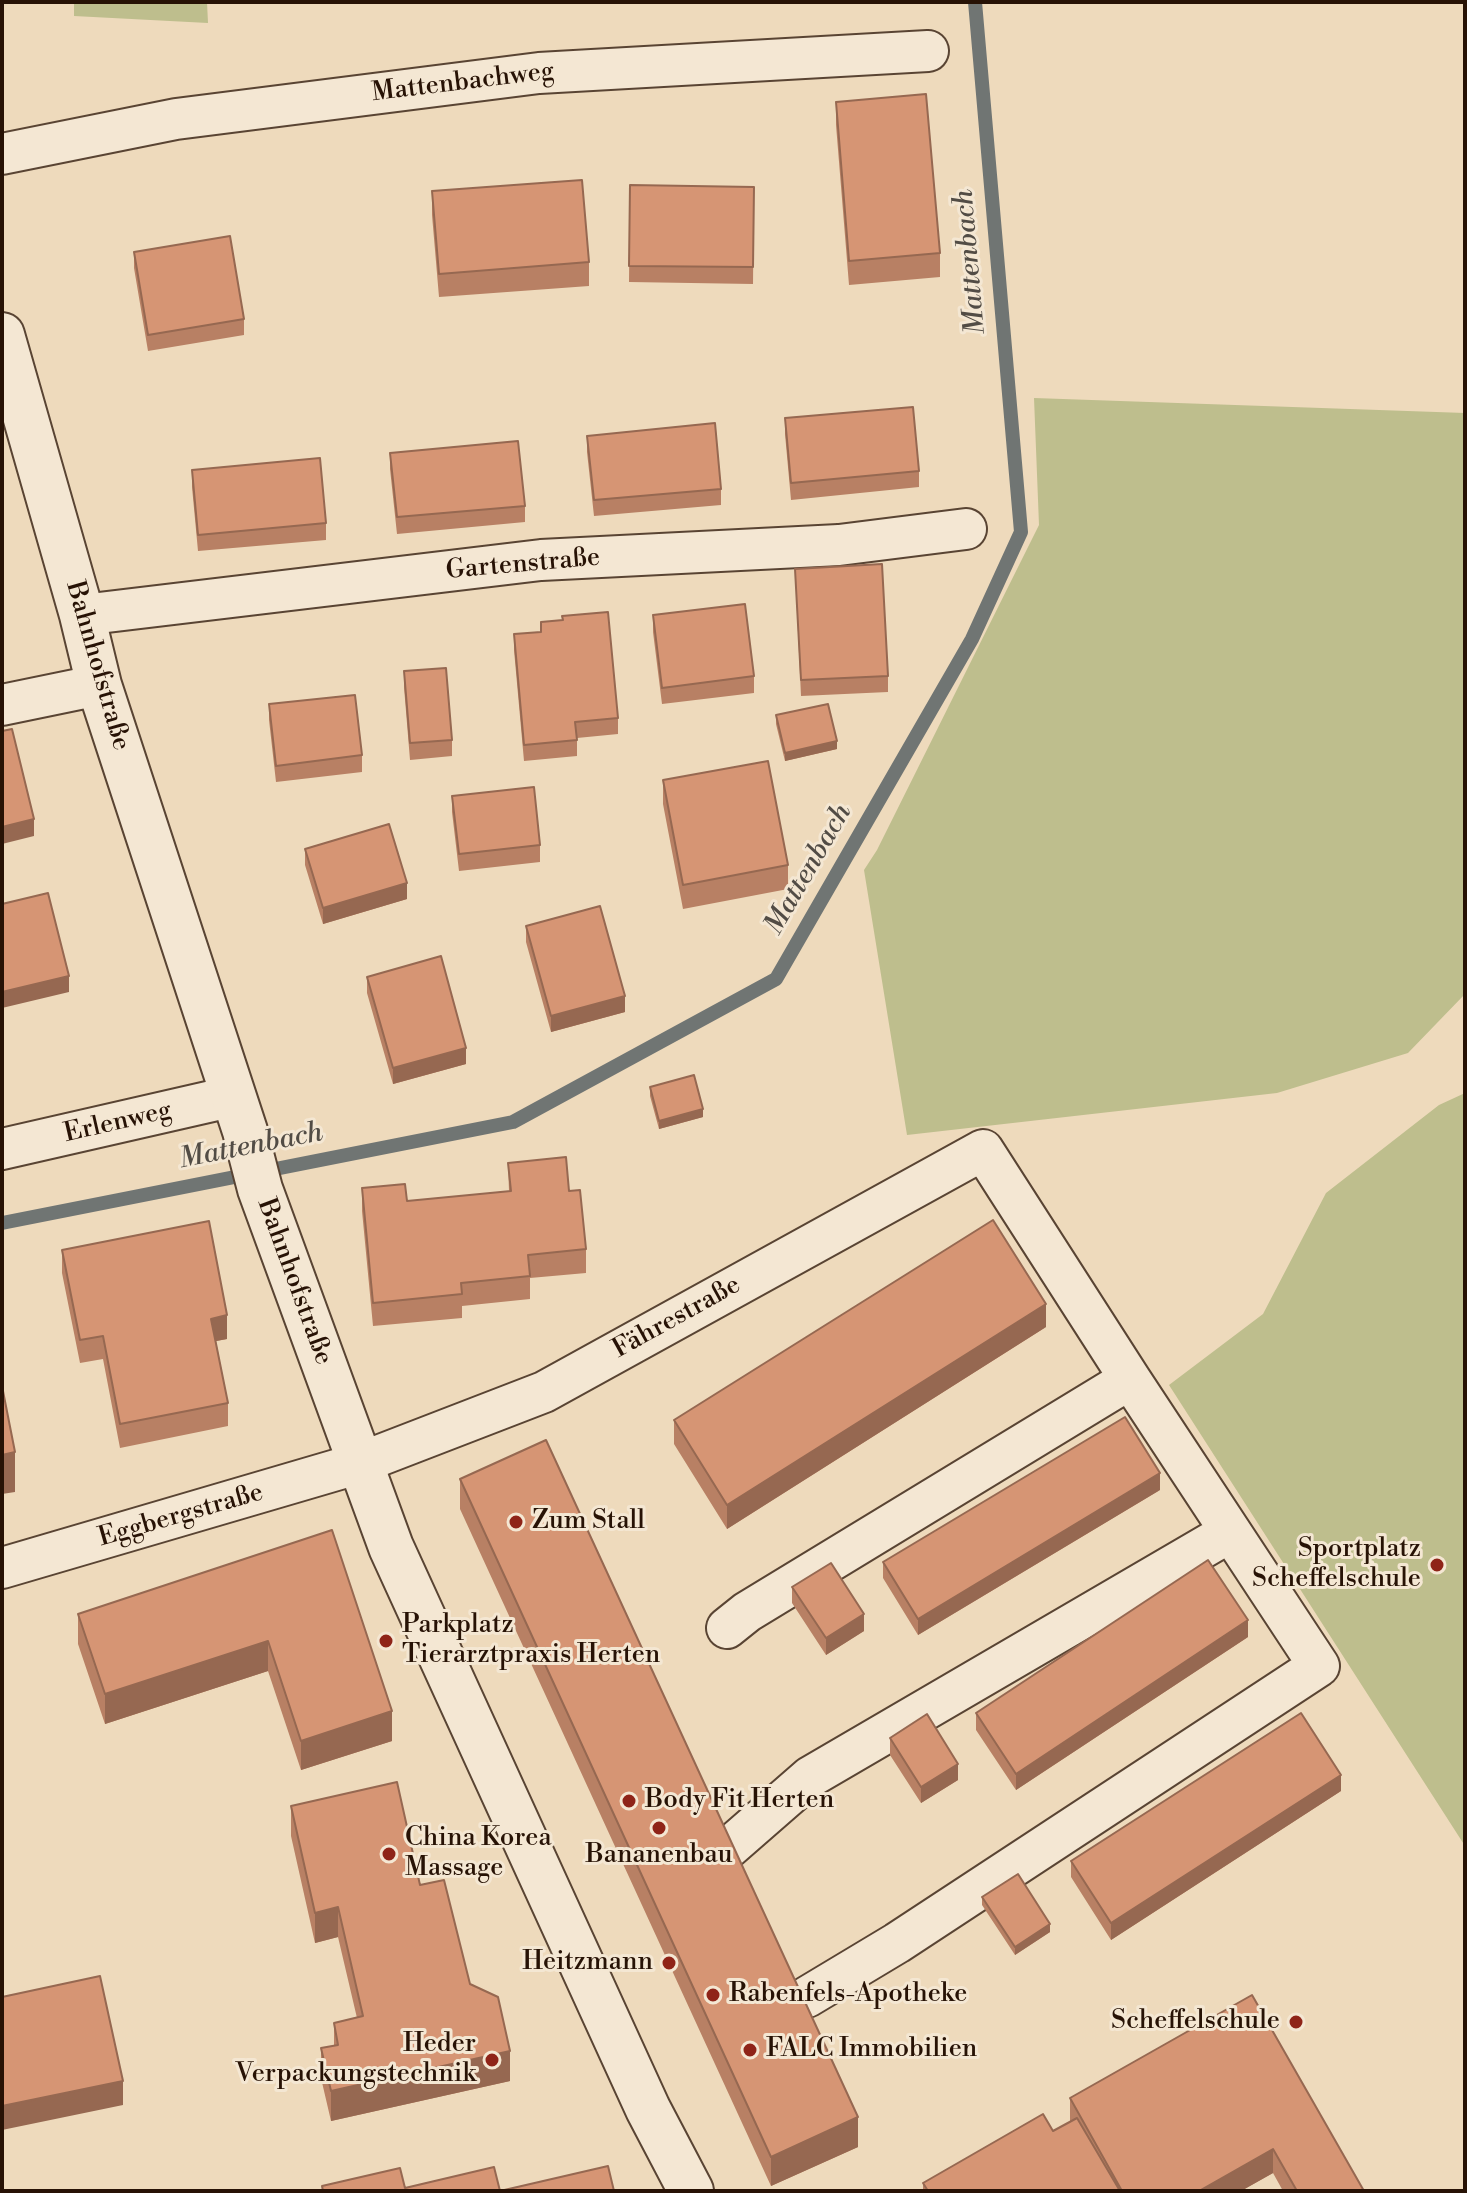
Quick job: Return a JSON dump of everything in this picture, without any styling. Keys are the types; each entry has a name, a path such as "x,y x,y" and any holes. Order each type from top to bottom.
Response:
{"street":[{"name":"Mattenbachweg","path":"2,154 176,119 539,73 928,51"},
{"name":"Bahnhofstraße","path":"2,335 99,685 240,1114 260,1189 391,1547 648,2109 691,2191"},
{"name":"Gartenstraße","path":"82,615 541,560 839,545 966,529"},
{"path":"2,705 99,685"},
{"name":"Erlenweg","path":"2,1149 240,1114"},
{"name":"Fährestraße","path":"360,1463 544,1392 983,1150 1130,1379"},
{"path":"727,1628 747,1612 1130,1379 1319,1666 897,1943 807,1997"},
{"name":"Eggbergstraße","path":"2,1568 360,1463"},
{"path":"724,1852 810,1777 1230,1532"}],"green space":[{"path":"74,2 207,2 208,23 74,16"},
{"path":"1034,398 1465,413 1465,994 1408,1053 1277,1093 907,1135 864,870 877,850 1039,525"},
{"path":"1465,1093 1465,1846 1169,1385 1263,1314 1326,1193 1439,1105"}],"building":[{"path":"926,94 940,253 849,261 836,102"},
{"path":"582,180 589,262 439,274 432,191"},
{"path":"630,185 754,187 753,267 629,266"},
{"path":"230,236 244,319 148,335 134,252"},
{"path":"913,407 919,471 791,483 785,418"},
{"path":"715,423 721,489 594,500 587,436"},
{"path":"518,441 525,506 397,517 390,453"},
{"path":"320,458 326,523 198,535 192,470"},
{"path":"882,564 888,676 801,680 795,569"},
{"path":"745,604 754,676 662,688 653,615"},
{"path":"608,612 618,718 575,722 577,740 524,745 514,634 541,632 541,622 563,620 562,616"},
{"path":"446,668 452,740 410,743 404,671"},
{"path":"355,695 362,755 276,766 269,704"},
{"path":"828,704 837,741 785,753 776,715"},
{"path":"12,729 34,819 2,827 2,731"},
{"path":"768,761 788,865 683,885 663,780"},
{"path":"534,787 540,845 459,854 452,796"},
{"path":"389,824 407,883 323,908 305,849"},
{"path":"48,893 69,976 2,992 2,904"},
{"path":"600,906 625,996 551,1016 526,926"},
{"path":"441,956 466,1048 393,1068 367,977"},
{"path":"694,1075 703,1109 659,1121 650,1087"},
{"path":"566,1157 569,1191 580,1190 586,1249 528,1255 530,1276 461,1283 462,1294 373,1303 362,1188 405,1184 407,1201 511,1191 508,1163"},
{"path":"993,1220 1046,1304 727,1505 674,1420"},
{"path":"209,1221 227,1315 211,1319 228,1403 120,1424 103,1336 80,1340 62,1250"},
{"path":"2,1386 15,1452 2,1455"},
{"path":"1125,1417 1160,1473 918,1619 883,1562"},
{"name":"Bananenbau","path":"546,1440 858,2117 771,2157 460,1479"},
{"path":"332,1530 392,1711 301,1741 268,1641 105,1694 78,1614"},
{"path":"1208,1560 1248,1620 1016,1774 976,1713"},
{"path":"831,1563 864,1614 826,1638 792,1587"},
{"path":"1301,1713 1341,1775 1111,1923 1071,1861"},
{"path":"927,1714 958,1764 921,1787 890,1738"},
{"path":"397,1782 420,1885 444,1880 470,1984 498,1997 510,2051 331,2091 321,2048 338,2045 334,2023 363,2016 338,1907 315,1913 291,1806"},
{"path":"1018,1874 1050,1924 1015,1947 982,1897"},
{"path":"100,1976 123,2081 2,2106 2,1997"},
{"path":"1252,1995 1364,2191 1297,2191 1273,2149 1199,2191 1122,2191 1070,2098"},
{"path":"1043,2114 1053,2131 1077,2118 1120,2191 928,2191 923,2183"},
{"path":"608,2166 614,2191 500,2191"},
{"path":"494,2167 500,2191 323,2191 322,2186 400,2168 405,2188"}],"waterway":[{"name":"Mattenbach","path":"2,1223 513,1122 776,979 972,639 1021,532 975,2"}],"place":[{"name":"Zum Stall","path":"516,1522"},
{"name":"Sportplatz Scheffelschule","path":"1437,1565"},
{"name":"Parkplatz Tierarztpraxis Herten","path":"386,1641"},
{"name":"Body Fit Herten","path":"629,1801"},
{"name":"Bananenbau","path":"659,1828"},
{"name":"China Korea Massage","path":"389,1854"},
{"name":"Heitzmann","path":"669,1963"},
{"name":"Rabenfels-Apotheke","path":"713,1995"},
{"name":"Scheffelschule","path":"1296,2022"},
{"name":"FALC Immobilien","path":"750,2050"},
{"name":"Heder Verpackungstechnik","path":"492,2060"}]}
